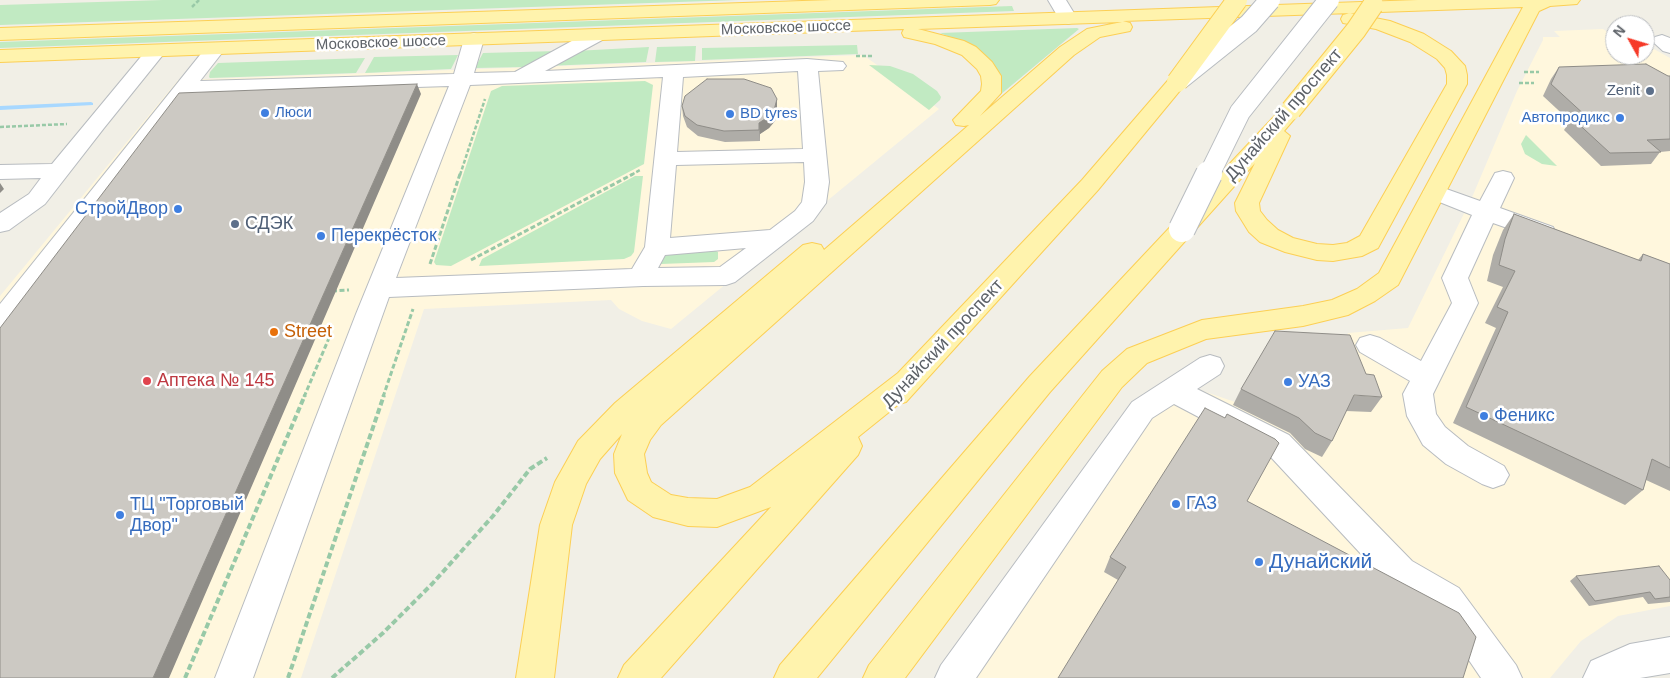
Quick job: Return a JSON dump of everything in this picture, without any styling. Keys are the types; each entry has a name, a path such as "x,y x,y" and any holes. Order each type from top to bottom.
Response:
{"main road":[{"name":"Московское шоссе","path":"0,34 990,0"},
{"name":"Дунайский проспект","path":"637,678 841,453 1090,185 1177,82 1237,0"},
{"name":"Дунайский проспект","path":"793,678 1040,384 1292,110 1356,30 1375,0"},
{"name":"Московское шоссе","path":"0,56 1187,14 1273,5 1559,0"},
{"path":"882,678 1112,379 1137,356 1202,330 1303,316 1339,308 1366,295 1389,279 1532,7 1559,0"},
{"path":"1273,5 1325,18 1363,20 1392,28 1417,38 1437,49 1455,66 1457,75 1457,84 1369,242 1353,250 1333,254 1285,244 1269,236 1258,226 1248,211 1247,203 1292,110"},
{"path":"908,381 761,497 717,513 688,512 664,507 639,491 631,472 629,454 637,434 652,417 1067,51 1094,32 1187,14"},
{"path":"535,678 556,525 571,482 589,450 625,411 976,109 991,93 991,76 979,59 969,51 940,39 868,25"}],"street":[{"path":"1057,0 1068,18"},
{"path":"1182,229 1240,112 1329,0"},
{"path":"1177,82 1273,5"},
{"path":"516,78 597,35"},
{"path":"234,678 380,288 462,80 474,39"},
{"path":"1670,40 1662,41 1670,47"},
{"path":"0,324 215,49"},
{"path":"0,224 36,199 96,122 156,51"},
{"path":"183,88 492,79 807,65 836,66"},
{"path":"380,288 643,277 726,276 804,216 814,203 817,182 807,65"},
{"path":"643,277 645,268 657,247 674,70"},
{"path":"666,159 814,155"},
{"path":"0,172 57,171"},
{"path":"1493,475 1458,455 1434,436 1422,416 1418,394 1465,304 1455,278 1503,178"},
{"path":"1435,192 1569,242"},
{"path":"657,247 776,238"},
{"path":"1370,345 1426,377"},
{"path":"954,678 1142,410 1210,366"},
{"path":"1172,390 1278,444 1400,572 1447,599 1504,678"},
{"path":"1602,678 1604,674 1630,662 1670,655"}],"path":[{"path":"1521,72 1539,72"},
{"path":"288,678 492,79"},
{"path":"1516,83 1534,83"},
{"path":"0,127 96,122"},
{"path":"468,262 641,169"},
{"path":"346,299 352,283"},
{"path":"327,292 349,290"},
{"path":"185,678 331,334"},
{"path":"332,678 384,633 432,584 493,516 530,469 547,458"}],"shaded area":[{"path":"1605,30 1605,65 1655,65 1655,50 1670,58 1670,606 1618,616 1581,641 1550,678 964,678 1171,380 1235,402 1340,351 1348,333 1408,328 1473,195 1517,91 1543,37 1560,37 1554,31"},
{"path":"863,55 939,109 671,329 642,321 619,309 611,300 424,309 301,678 0,678 0,296 178,80"}],"green space":[{"path":"163,0 738,0 0,25 0,5"},
{"path":"1012,6 1014,11 0,48 0,42"},
{"path":"1079,29 994,100 965,43 940,33"},
{"path":"857,45 858,54 702,60 702,48"},
{"path":"696,46 695,61 655,62 657,47"},
{"path":"649,47 646,62 545,66 575,51"},
{"path":"558,51 526,67 475,68 483,53"},
{"path":"458,55 451,69 365,73 374,57"},
{"path":"365,58 356,73 209,77 210,72 218,63"},
{"path":"869,65 890,66 913,74 937,91 941,97 940,100 929,110"},
{"path":"645,81 653,85 644,164 451,266 436,265 434,262 491,91 502,86"},
{"path":"1526,135 1557,166 1542,164 1525,154 1521,144"},
{"path":"635,176 643,176 634,252 631,256 624,259 479,266 482,259"},
{"path":"714,250 718,252 718,259 714,262 661,264 658,261 660,255"}],"building":[{"name":"Автопродикс","path":"1648,65 1670,76 1670,139 1647,140 1661,152 1610,153 1572,118 1587,117 1551,84 1559,67"},
{"name":"BD tyres","path":"707,79 744,79 771,88 777,99 774,110 759,123 759,130 724,131 697,125 685,116 682,106 685,96"},
{"name":"ТЦ \"Торговый Двор\"","path":"417,84 153,678 0,678 0,328 179,93"},
{"path":"1514,214 1641,261 1643,254 1670,264 1670,468 1652,459 1643,490 1466,407 1508,312 1497,307 1515,271 1499,265 1505,239"},
{"path":"1275,331 1350,335 1366,374 1374,375 1382,397 1354,395 1332,441 1315,433 1299,418 1241,389"},
{"path":"1205,408 1225,418 1227,414 1275,439 1279,443 1247,501 1459,613 1476,637 1463,678 1058,678 1126,567 1110,557"},
{"path":"1659,566 1670,580 1670,597 1655,599 1650,592 1595,601 1576,576"}],"waterway":[{"path":"0,108 91,104"}],"place":[{"name":"Zenit","path":"1650,91"},
{"name":"Люси","path":"265,113"},
{"name":"BD tyres","path":"730,114"},
{"name":"Автопродикс","path":"1620,118"},
{"name":"СтройДвор","path":"178,209"},
{"name":"СДЭК","path":"235,224"},
{"name":"Перекрёсток","path":"321,236"},
{"name":"Street","path":"274,332"},
{"name":"Аптека № 145","path":"147,381"},
{"name":"УАЗ","path":"1288,382"},
{"name":"Феникс","path":"1484,416"},
{"name":"ГАЗ","path":"1176,504"},
{"name":"ТЦ \"Торговый Двор\"","path":"120,515"},
{"name":"Дунайский","path":"1259,562"}]}
